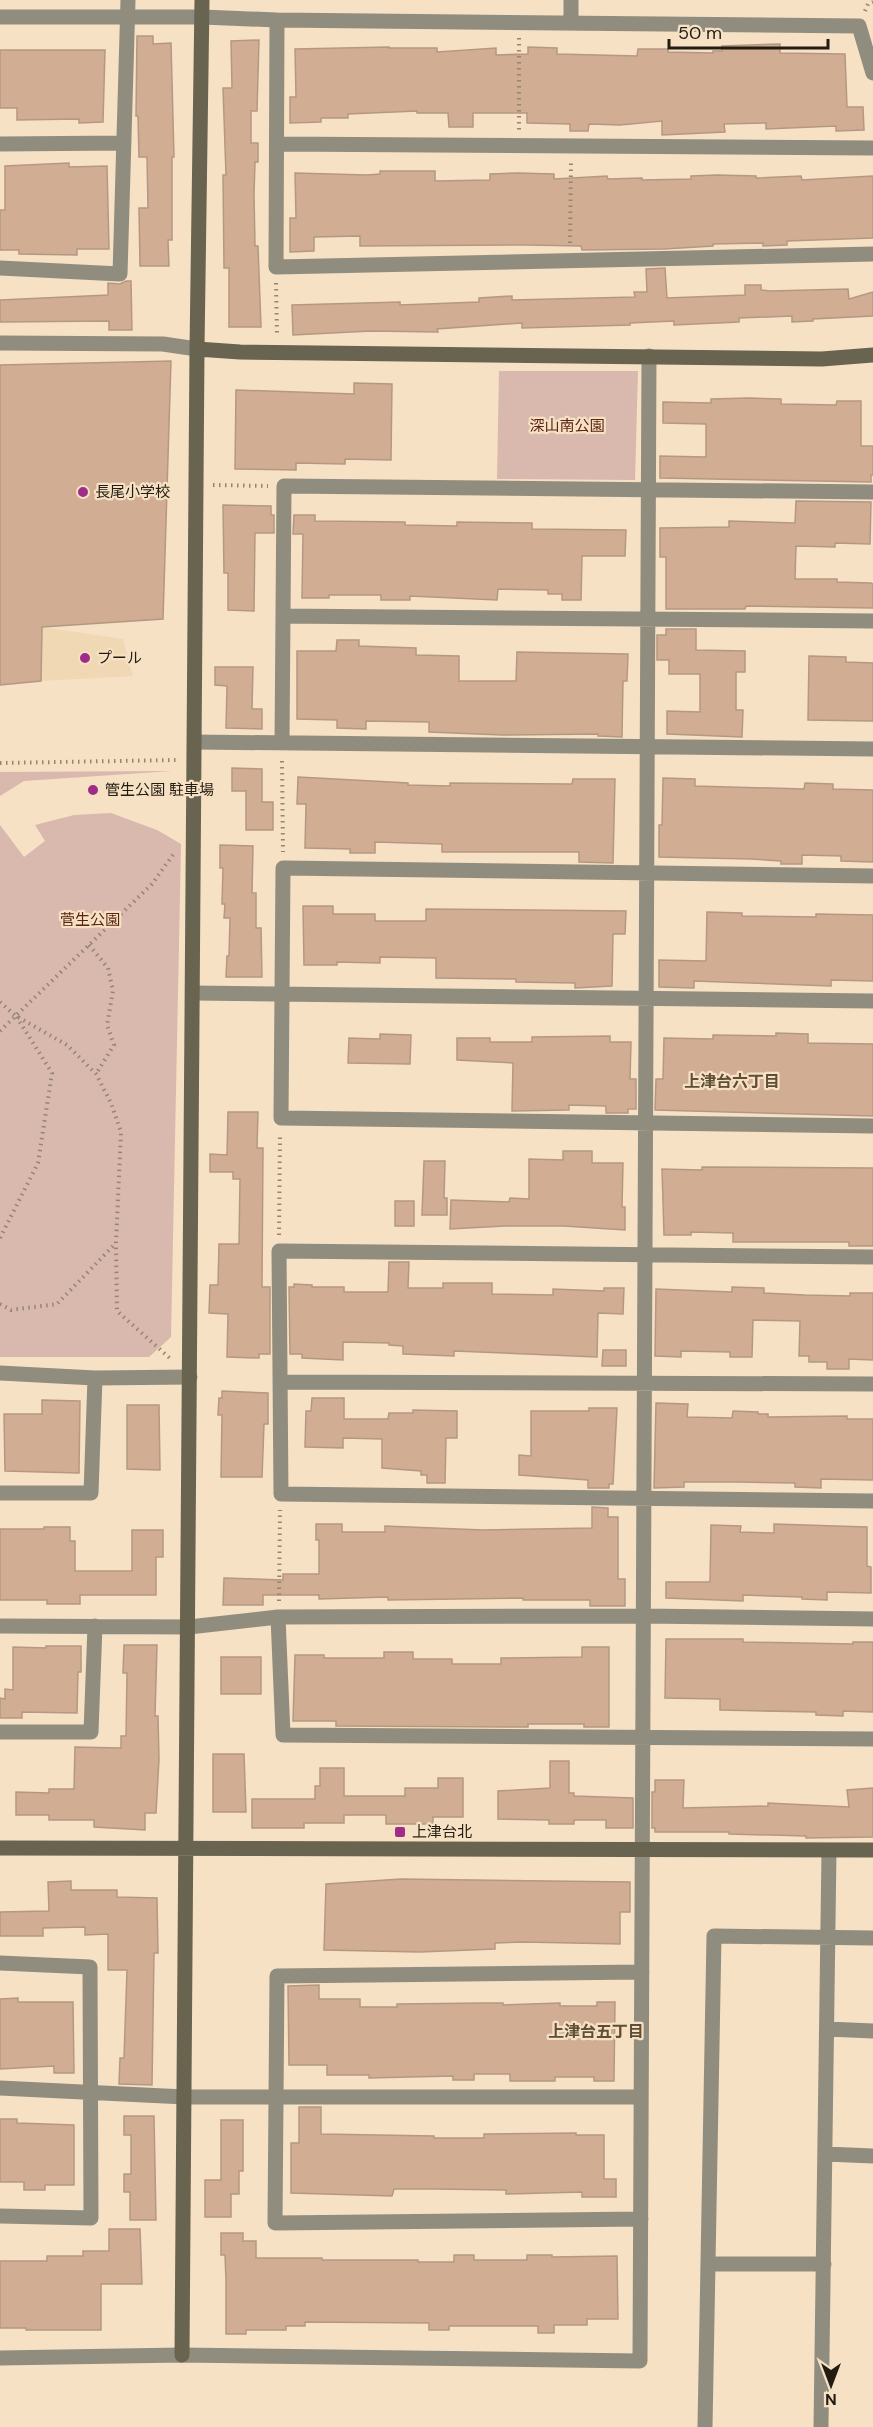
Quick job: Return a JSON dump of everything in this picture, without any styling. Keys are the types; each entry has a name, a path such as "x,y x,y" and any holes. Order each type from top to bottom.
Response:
{"street":[{"path":"0,268 120,274 128,0"},
{"path":"182,2355 197,349 202,0"},
{"path":"571,0 571,23"},
{"path":"0,17 202,17 278,20 860,26 873,74"},
{"path":"278,20 276,267 873,254"},
{"path":"0,144 124,143"},
{"path":"277,144 873,148"},
{"path":"0,343 163,344 240,352 822,359 873,355"},
{"path":"0,2358 182,2355 640,2361 649,356"},
{"path":"282,743 284,486 873,492"},
{"path":"283,616 873,621"},
{"path":"195,742 873,749"},
{"path":"873,876 283,868 281,1118 873,1126"},
{"path":"193,993 873,1001"},
{"path":"873,1257 279,1251 282,1382 281,1494 873,1501"},
{"path":"0,1373 95,1378 190,1377"},
{"path":"0,1493 91,1493 95,1378"},
{"path":"282,1382 873,1384"},
{"path":"0,1626 189,1627 278,1617 643,1616 873,1619"},
{"path":"278,1617 283,1735 873,1739"},
{"path":"0,1732 92,1732 95,1626"},
{"path":"0,1848 873,1850"},
{"path":"821,2427 829,1851"},
{"path":"705,2427 714,1936 873,1938"},
{"path":"0,1963 90,1967 91,2218 0,2216"},
{"path":"641,2220 274,2223 278,1976 642,1972"},
{"path":"827,2029 873,2031"},
{"path":"0,2088 185,2097 641,2097"},
{"path":"825,2154 873,2156"},
{"path":"708,2264 824,2264"}],"path":[{"path":"519,23 519,146"},
{"path":"570,262 571,146"},
{"path":"276,267 277,339"},
{"path":"197,485 284,486"},
{"path":"282,743 283,868"},
{"path":"0,763 195,760"},
{"path":"0,1031 152,884 181,844"},
{"path":"89,945 108,968 113,991 107,1025 114,1045 96,1074"},
{"path":"0,1002 16,1016 67,1045 96,1074 111,1103 121,1132 116,1243 117,1311 190,1377"},
{"path":"0,1238 38,1163 52,1073 16,1016"},
{"path":"279,1251 281,1118"},
{"path":"0,1304 10,1310 57,1304 116,1243"},
{"path":"278,1617 281,1494"}],"shaded area":[{"name":"プール","path":"42,627 123,639 133,676 41,681"}],"green space":[{"name":"深山南公園","path":"499,371 638,371 635,480 497,479"},
{"path":"172,771 24,781 0,796 0,772"},
{"name":"菅生公園","path":"111,813 157,830 181,844 171,1337 149,1357 0,1357 0,825 24,857 45,841 35,825 74,815"}],"building":[{"path":"137,36 153,36 153,44 171,43 174,157 172,157 172,240 168,240 169,266 140,266 139,208 148,208 147,157 139,157 138,116 136,116"},
{"path":"259,40 257,111 251,111 251,143 258,143 254,194 261,327 229,327 229,268 224,268 223,175 226,175 223,88 232,88 231,41"},
{"path":"780,44 780,53 845,54 847,107 863,107 864,130 836,131 836,126 766,129 766,123 724,124 725,132 662,135 662,121 620,125 589,124 588,131 570,131 570,124 527,123 527,113 473,113 473,127 449,127 448,113 417,113 417,111 348,114 348,118 321,118 321,122 290,123 290,97 296,97 295,49 437,48 437,52 496,48 496,55 528,54 528,47 557,48 557,54 637,56 638,49 713,53 713,51 722,51 722,46"},
{"path":"0,50 105,50 103,122 79,123 79,119 17,120 17,108 0,108"},
{"path":"69,163 69,167 107,166 109,249 77,249 77,255 19,254 19,250 0,250 0,210 5,210 5,166"},
{"path":"380,171 435,171 435,181 490,180 490,174 518,173 554,174 554,179 607,176 608,179 642,178 642,180 691,179 691,176 717,175 756,176 756,178 801,176 802,180 873,176 873,238 787,241 787,245 763,246 763,243 713,244 713,246 664,249 582,250 581,246 527,245 360,246 360,236 314,237 314,251 290,252 290,218 296,218 295,173 367,175 380,174"},
{"path":"665,268 667,298 745,295 745,285 761,285 761,290 770,291 848,289 849,299 873,292 873,316 792,322 792,316 739,318 739,322 674,325 674,321 630,323 630,325 522,328 522,323 437,329 438,332 371,331 293,335 292,305 479,302 479,298 512,296 512,300 635,297 634,292 647,292 646,269"},
{"path":"131,281 132,330 109,330 109,321 0,322 0,300 108,295 108,283 120,284"},
{"name":"長尾小学校","path":"171,361 163,619 42,627 41,681 0,685 0,365"},
{"path":"354,383 392,384 391,460 345,459 345,464 296,463 296,470 235,469 236,390 354,394"},
{"path":"711,399 781,399 781,404 836,405 837,401 861,401 861,446 873,446 871,482 660,478 660,456 706,457 706,424 663,423 663,402 711,403"},
{"path":"796,501 871,502 870,544 835,543 835,547 796,546 795,579 837,579 837,582 871,583 873,584 873,608 746,606 745,609 666,609 666,557 660,557 660,528 729,527 729,521 795,523"},
{"path":"223,505 271,506 271,515 274,515 274,533 255,533 254,611 228,610 228,573 224,573"},
{"path":"294,515 315,515 315,521 405,522 405,525 457,526 457,522 532,523 532,529 626,530 625,556 582,556 581,600 562,600 562,594 548,594 548,590 498,589 497,600 410,596 410,600 381,600 381,595 329,595 329,598 302,598 303,534 293,534"},
{"path":"666,629 696,629 696,650 745,651 745,672 736,672 736,710 743,710 742,737 667,734 667,711 700,712 700,674 669,674 669,660 657,660 657,635 666,635"},
{"path":"337,640 359,640 359,646 416,648 416,655 459,656 459,681 516,681 517,652 628,654 627,681 623,681 622,737 598,736 598,734 502,735 429,732 429,722 366,721 366,729 337,728 337,720 297,719 297,651 336,651"},
{"path":"809,656 846,657 846,662 873,663 873,721 808,720"},
{"path":"215,667 253,667 252,709 262,709 262,729 226,728 227,686 215,685"},
{"path":"232,768 262,769 262,802 273,802 273,830 246,830 246,791 232,791"},
{"path":"298,777 450,786 450,783 572,784 573,779 615,779 613,863 579,862 579,852 442,852 442,844 375,842 375,853 350,853 350,849 305,848 306,804 297,804"},
{"path":"663,778 695,779 695,786 804,789 805,783 833,784 833,789 873,790 873,862 841,861 841,856 802,855 802,864 781,864 781,861 751,859 659,857"},
{"path":"220,845 253,846 252,893 256,893 256,928 261,928 262,977 226,977 230,918 224,918 225,904 222,904 223,868 220,868"},
{"path":"303,906 333,906 333,914 375,914 375,921 426,921 426,909 626,911 625,934 613,934 612,986 575,988 575,983 516,982 516,979 436,978 436,958 380,957 380,963 337,962 337,965 304,965"},
{"path":"707,912 742,913 742,916 873,915 873,981 831,980 831,986 694,981 694,988 659,987 659,960 706,961"},
{"path":"776,1033 808,1034 808,1043 873,1044 873,1116 655,1110 656,1079 663,1079 664,1038 713,1039 713,1035 776,1036"},
{"path":"380,1034 411,1035 410,1064 348,1063 349,1038 380,1039"},
{"path":"610,1036 610,1042 631,1042 630,1079 636,1079 636,1109 628,1109 628,1113 606,1113 606,1106 569,1105 569,1110 512,1111 513,1063 457,1060 457,1038 490,1038 490,1042 532,1042 532,1037"},
{"path":"228,1112 258,1112 257,1148 263,1148 262,1287 270,1287 270,1354 259,1354 259,1358 227,1357 228,1314 209,1313 210,1285 218,1285 219,1244 239,1244 240,1179 233,1179 233,1172 210,1172 210,1154 227,1155"},
{"path":"563,1151 592,1151 592,1163 623,1163 622,1207 625,1207 625,1230 564,1226 450,1229 451,1200 509,1202 510,1198 529,1199 529,1159 563,1160"},
{"path":"424,1161 445,1161 444,1198 447,1198 447,1215 422,1215"},
{"path":"702,1167 873,1168 873,1246 849,1246 849,1242 733,1242 733,1233 691,1232 691,1235 664,1235 662,1169 702,1170"},
{"path":"395,1201 414,1201 414,1226 395,1226"},
{"path":"389,1262 409,1262 408,1288 443,1288 443,1283 492,1283 492,1294 553,1295 553,1289 604,1291 604,1288 624,1288 623,1314 598,1313 597,1357 454,1351 454,1356 403,1354 403,1346 389,1345 389,1343 343,1342 343,1360 302,1358 302,1354 290,1354 289,1287 294,1287 294,1284 312,1285 312,1287 344,1287 344,1292 388,1292"},
{"path":"732,1287 764,1288 764,1293 805,1295 850,1296 850,1293 873,1293 873,1360 849,1359 849,1369 827,1369 827,1362 809,1362 809,1356 799,1356 800,1321 753,1320 752,1357 730,1357 730,1352 681,1351 681,1357 655,1356 656,1289 732,1292"},
{"path":"603,1350 626,1350 626,1366 602,1366"},
{"path":"222,1391 268,1393 268,1424 264,1424 262,1477 221,1477 222,1415 218,1415 219,1398 222,1398"},
{"path":"312,1398 344,1398 344,1419 388,1419 389,1413 413,1413 413,1410 457,1411 457,1438 446,1438 445,1483 427,1483 427,1475 421,1475 421,1471 382,1468 382,1439 343,1438 343,1448 305,1447 306,1411 311,1411"},
{"path":"42,1400 80,1401 79,1473 5,1471 4,1414 42,1414"},
{"path":"656,1403 688,1404 687,1417 732,1418 733,1411 758,1412 758,1414 768,1414 768,1417 847,1416 847,1419 873,1419 873,1480 821,1479 821,1488 795,1487 795,1483 684,1482 684,1487 654,1488"},
{"path":"127,1405 159,1405 160,1470 127,1469"},
{"path":"589,1408 617,1408 613,1484 609,1484 609,1488 588,1488 588,1480 519,1475 519,1455 531,1456 531,1411 589,1411"},
{"path":"592,1507 608,1508 608,1517 618,1517 618,1579 625,1579 625,1606 590,1606 590,1600 523,1600 523,1598 388,1600 388,1597 319,1599 319,1595 263,1595 263,1605 223,1605 224,1578 283,1580 283,1574 319,1574 319,1540 316,1540 316,1524 342,1524 342,1532 385,1532 385,1526 483,1530 592,1528"},
{"path":"774,1524 867,1527 867,1566 871,1567 871,1593 827,1592 827,1600 743,1595 743,1601 666,1598 666,1582 710,1582 711,1525 741,1526 740,1532 774,1533"},
{"path":"44,1527 70,1527 70,1541 75,1541 75,1571 132,1571 132,1530 163,1530 163,1557 156,1557 156,1595 80,1595 80,1604 47,1604 47,1600 0,1600 0,1529 44,1529"},
{"path":"666,1639 743,1639 743,1642 853,1644 853,1642 873,1642 873,1712 843,1711 843,1716 816,1715 816,1712 720,1710 720,1699 665,1698"},
{"path":"124,1645 157,1645 155,1716 158,1716 159,1759 156,1813 145,1813 145,1830 94,1827 94,1820 49,1820 49,1815 16,1815 16,1792 49,1793 49,1789 74,1789 75,1747 121,1748 121,1736 126,1736 127,1673 123,1673"},
{"path":"46,1646 81,1646 77,1713 22,1712 22,1718 0,1718 0,1698 5,1699 5,1689 13,1690 13,1647 46,1648"},
{"path":"582,1647 609,1647 609,1727 584,1727 584,1724 528,1724 528,1727 336,1726 336,1721 293,1721 295,1655 324,1655 324,1658 384,1658 384,1652 413,1652 413,1659 452,1659 452,1664 501,1664 501,1658 582,1657"},
{"path":"221,1657 261,1657 261,1694 221,1694"},
{"path":"213,1754 244,1754 246,1812 213,1812"},
{"path":"550,1761 569,1761 569,1793 574,1793 574,1796 633,1798 633,1828 606,1828 606,1820 574,1820 574,1824 549,1824 549,1820 498,1819 498,1791 550,1788"},
{"path":"320,1768 344,1768 344,1796 405,1796 405,1788 438,1788 438,1778 463,1778 463,1817 433,1817 433,1824 386,1824 386,1815 344,1815 344,1823 304,1823 304,1828 252,1828 252,1799 315,1799 315,1786 320,1786"},
{"path":"655,1780 684,1780 683,1808 768,1806 768,1803 849,1807 847,1790 873,1788 873,1837 806,1838 806,1836 729,1834 729,1832 655,1832 655,1828 652,1828 652,1792 655,1792"},
{"path":"401,1879 630,1882 630,1912 620,1912 620,1944 523,1942 495,1943 495,1949 420,1952 324,1950 326,1884"},
{"path":"71,1881 71,1890 117,1890 117,1897 157,1898 158,1953 154,1953 152,2085 119,2084 120,2058 124,2058 127,1970 108,1970 108,1934 85,1935 85,1927 43,1928 43,1936 0,1936 0,1912 49,1911 48,1882"},
{"path":"319,1985 319,1999 360,1999 360,2007 483,2003 503,2003 503,2005 560,2003 560,2006 597,2006 597,2002 615,2002 614,2081 594,2081 594,2077 555,2077 555,2081 510,2081 510,2074 474,2074 474,2080 453,2080 453,2076 369,2078 369,2075 327,2075 327,2065 289,2065 288,1986"},
{"path":"18,1998 18,2002 73,2002 74,2073 54,2073 54,2066 0,2069 0,1999"},
{"path":"299,2107 321,2107 321,2134 434,2136 434,2138 484,2138 484,2134 604,2135 604,2179 616,2179 616,2197 582,2197 582,2192 506,2194 506,2190 435,2189 394,2189 392,2196 291,2193 291,2143 299,2143"},
{"path":"124,2116 154,2116 156,2220 130,2220 130,2192 124,2192 124,2174 131,2174 131,2135 124,2135"},
{"path":"0,2119 17,2119 17,2123 74,2125 74,2185 45,2185 45,2190 24,2190 24,2182 0,2182"},
{"path":"221,2120 243,2120 243,2171 239,2171 239,2194 231,2194 231,2217 205,2217 205,2180 221,2180"},
{"path":"109,2229 140,2229 142,2284 101,2284 101,2330 0,2328 0,2261 47,2261 47,2256 83,2256 83,2251 109,2251"},
{"path":"221,2233 243,2233 243,2241 256,2241 256,2258 454,2262 454,2255 474,2255 474,2260 527,2260 527,2255 617,2256 618,2319 587,2319 587,2325 554,2325 554,2333 538,2333 538,2326 449,2326 449,2330 429,2330 429,2323 305,2322 305,2326 286,2326 286,2330 246,2330 246,2334 226,2334 225,2255 221,2255"}],"place":[{"name":"長尾小学校","path":"83,492"},
{"name":"プール","path":"85,658"},
{"name":"管生公園 駐車場","path":"93,790"},
{"name":"上津台北","path":"400,1832"}],"district":[{"name":"上津台六丁目","path":"732,1081"},
{"name":"上津台五丁目","path":"596,2031"}]}
